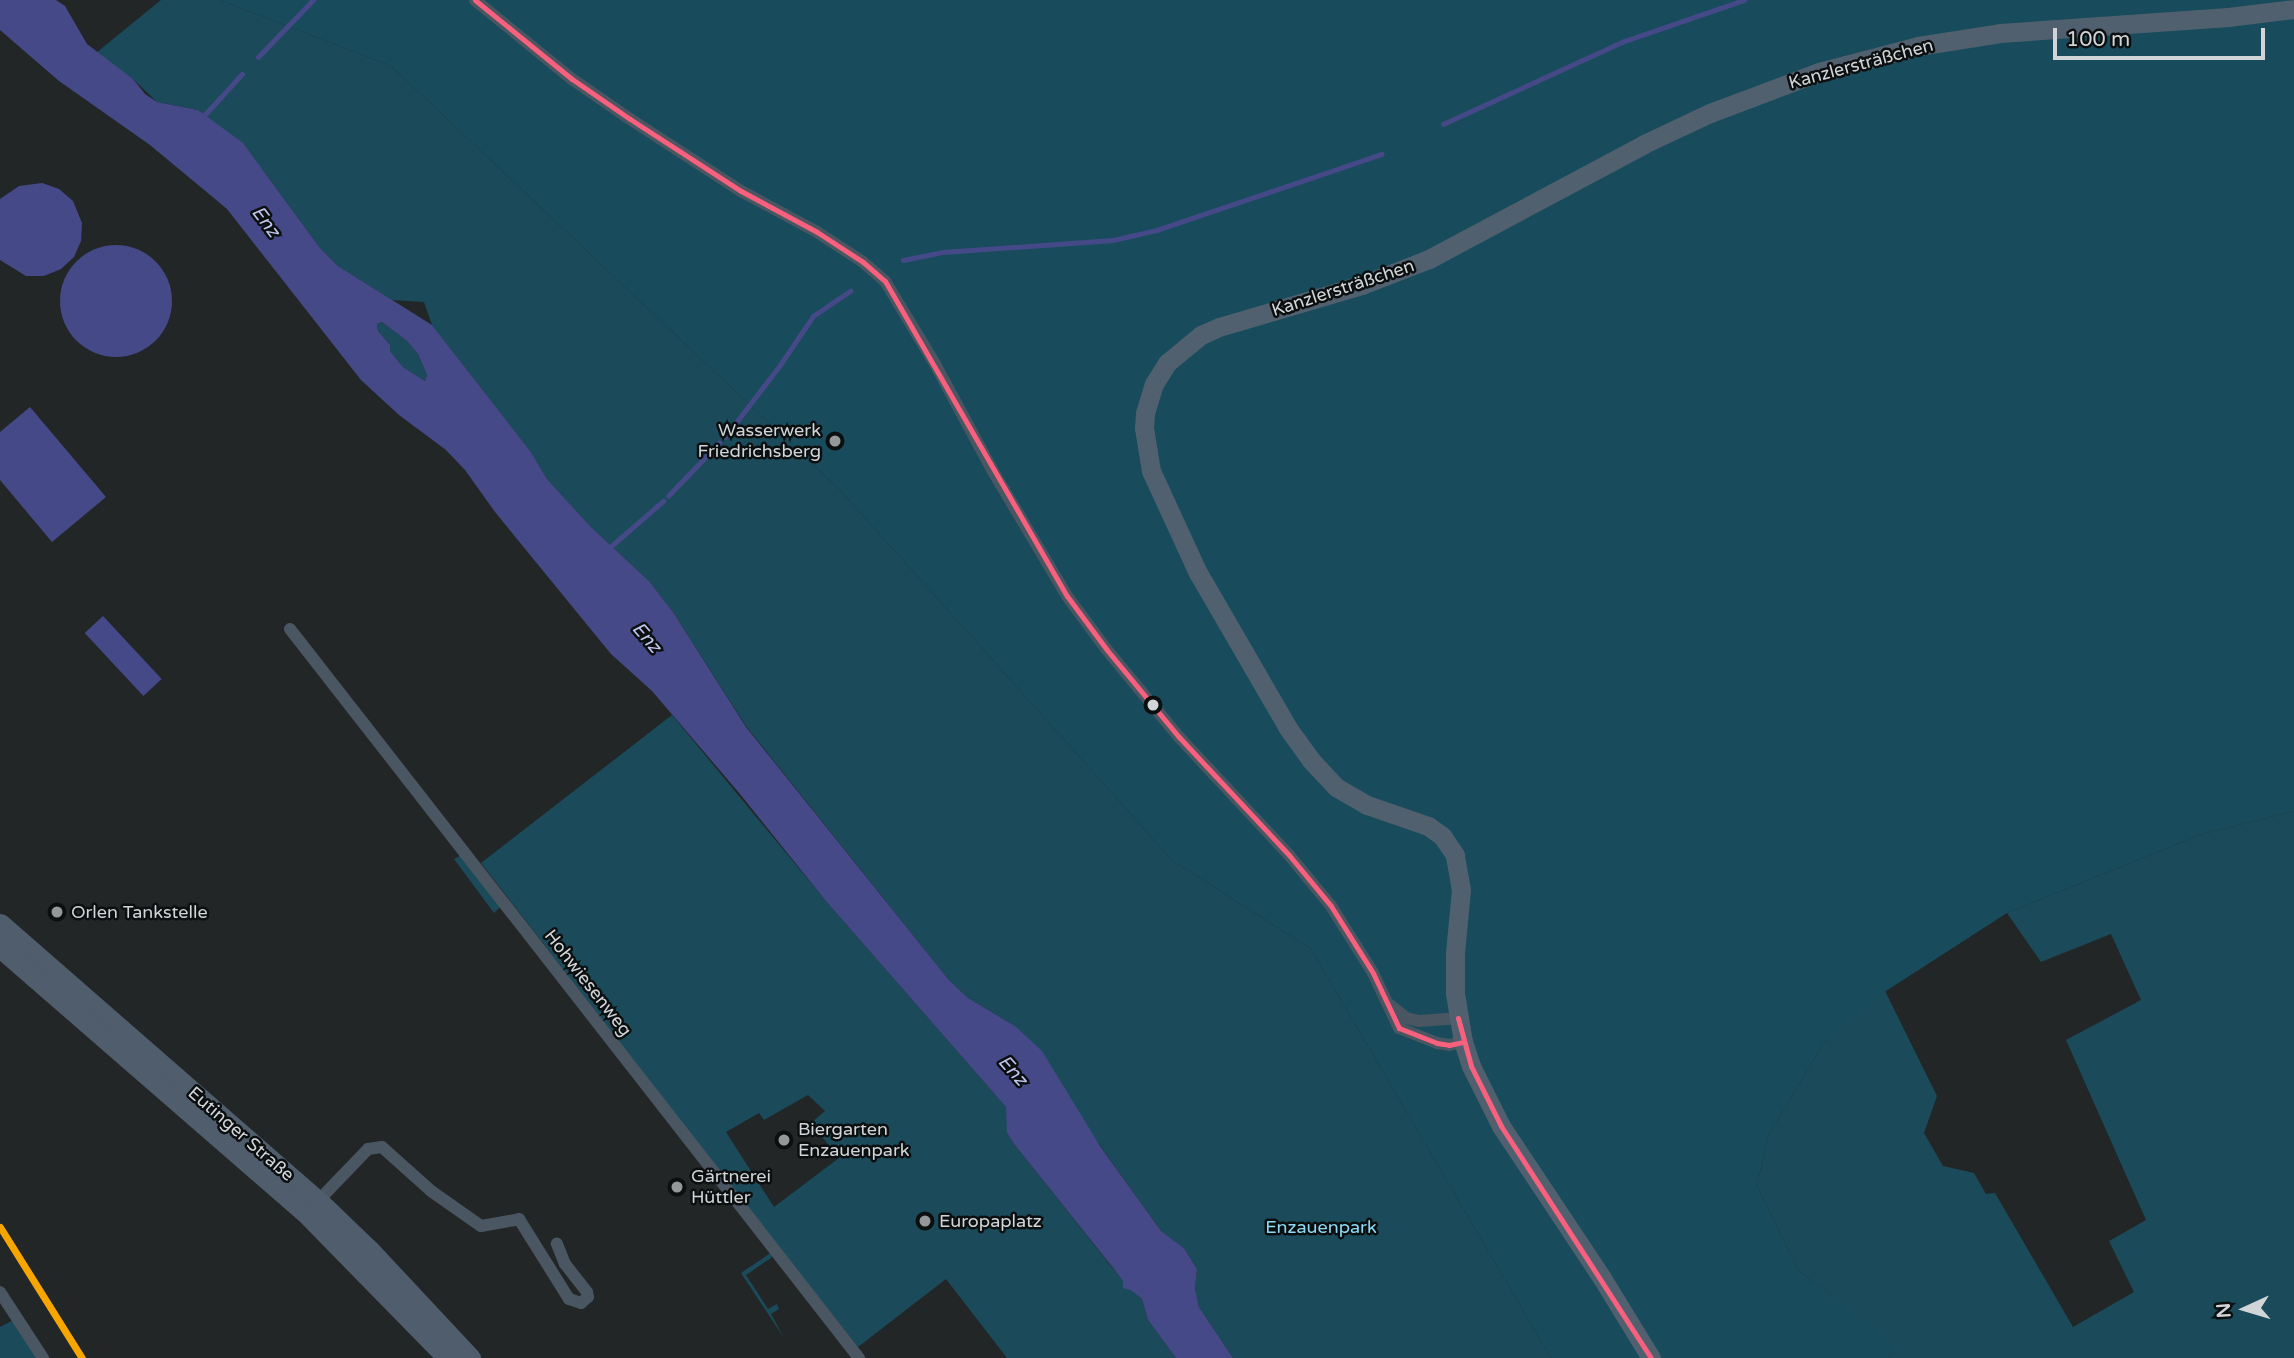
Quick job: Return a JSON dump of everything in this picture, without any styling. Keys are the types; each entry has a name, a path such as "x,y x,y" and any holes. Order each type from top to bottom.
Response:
{"main road":[{"name":"Kanzlersträßchen","path":"1651,1358 1482,1093 1463,1042 1458,1018 1455,953 1461,877 1455,855 1442,836 1428,826 1367,805 1336,787 1311,760 1288,728 1198,573 1151,471 1145,413 1154,384 1167,363 1184,346 1219,327 1362,285 1429,259 1644,144 1710,113 1819,72 1918,46 2000,33 2228,18 2294,9"},
{"name":"Eutinger Straße","path":"0,924 318,1201 369,1250 470,1358"},
{"name":"Eutinger Straße","path":"0,947 300,1208 365,1270 448,1358"}],"street":[{"path":"475,0 572,79 630,119 741,191 817,232 863,262 884,281 935,364 994,473 1067,596 1107,650 1179,737 1289,855 1331,906 1373,973 1399,1028 1437,1043 1449,1045 1463,1042"},
{"name":"Hohwiesenweg","path":"290,629 859,1358"},
{"path":"1383,997 1392,1009 1406,1018 1437,1021 1458,1018"},
{"path":"318,1201 368,1149 382,1147 431,1191 481,1226 519,1219 569,1299 580,1303 588,1297 587,1292 565,1264 557,1244"},
{"path":"0,1292 43,1358"}],"green space":[{"name":"Enzauenpark","path":"161,0 220,0 391,66 840,490 1172,860 1311,949 1551,1358 1233,1358 1199,1307 1195,1289 1197,1269 1184,1248 1161,1231 1015,1026 968,998 949,980 746,726 673,612 649,581 591,527 547,479 531,452 432,325 424,302 392,300 338,266 320,248 263,170 211,121 198,110 157,102 133,79 96,53"},
{"path":"382,322 407,341 418,354 427,375 425,381 403,367 390,351 390,345 378,331 377,324"},
{"path":"672,715 825,900 1007,1108 1007,1133 1014,1144 1123,1281 1142,1299 1148,1320 1176,1358 1007,1358 946,1279 858,1347 481,863","holes":["808,1095 825,1111 811,1123 839,1158 774,1207 726,1132 759,1113 764,1120"]},
{"path":"2294,811 2294,1358 1889,1358 1896,1345 1798,1270 1757,1186 1768,1136 1823,1044 1885,991 1937,1096 1924,1133 1943,1166 1974,1173 1986,1194 1995,1193 2073,1327 2134,1292 2109,1241 2146,1220 2066,1040 2141,1000 2111,934 2041,962 2007,913 2202,834"},
{"path":"460,856 501,906 494,913 454,859"},
{"path":"772,1252 771,1258 746,1275 768,1309 777,1304 779,1309 771,1314 784,1338 741,1273"},
{"path":"17,1318 39,1358 0,1358 0,1327"}],"shaded area":[{"path":"220,0 2294,0 2294,811 2202,834 2007,913 1886,991 1823,1044 1768,1136 1757,1186 1798,1270 1897,1345 1889,1358 1551,1358 1311,949 1172,860 840,490 391,66"}],"water":[{"name":"Enz","path":"0,0 56,0 65,6 87,44 133,79 145,94 157,102 198,110 243,143 320,248 338,266 432,325 531,452 547,479 591,527 649,581 673,612 746,727 949,980 968,998 1015,1026 1042,1051 1100,1146 1161,1231 1184,1248 1197,1269 1195,1289 1199,1307 1233,1358 1176,1358 1148,1320 1142,1299 1131,1290 1123,1288 1123,1281 1014,1144 1007,1133 1006,1107 825,900 740,794 652,691 611,654 495,512 465,470 446,450 399,415 361,380 227,209 150,145 59,81 0,30","holes":["382,322 407,341 418,354 427,375 425,381 403,367 390,351 390,345 378,331 377,324"]},
{"path":"42,183 59,189 73,201 82,223 81,241 74,257 61,269 44,276 26,276 0,260 0,199 19,186"},
{"path":"116,245 137,250 155,262 167,280 172,301 167,322 155,340 137,352 116,357 95,352 77,340 65,322 60,301 65,280 77,262 95,250"},
{"path":"30,407 106,497 52,542 0,480 0,432"},
{"path":"103,616 162,679 143,696 85,633"}],"waterway":[{"path":"258,57 313,0"},
{"path":"1443,124 1622,42 1744,0"},
{"path":"200,120 242,74"},
{"path":"903,260 943,252 1113,240 1157,230 1382,154"},
{"path":"725,437 780,365 813,316 850,291"},
{"path":"668,496 719,443"},
{"path":"608,549 663,501"}],"transit line":[{"path":"475,0 572,79 630,119 741,191 817,232 863,262 885,281 1067,596 1107,650 1179,737 1289,855 1331,906 1373,973 1399,1028 1437,1043 1449,1045 1463,1042"},
{"path":"1458,1018 1471,1066 1501,1126 1651,1358"},
{"path":"0,1227 82,1358"}],"place":[{"name":"Wasserwerk Friedrichsberg","path":"835,441"},
{"name":"Orlen Tankstelle","path":"57,912"},
{"name":"Biergarten Enzauenpark","path":"784,1140"},
{"name":"Gärtnerei Hüttler","path":"677,1187"},
{"name":"Europaplatz","path":"925,1221"}]}
